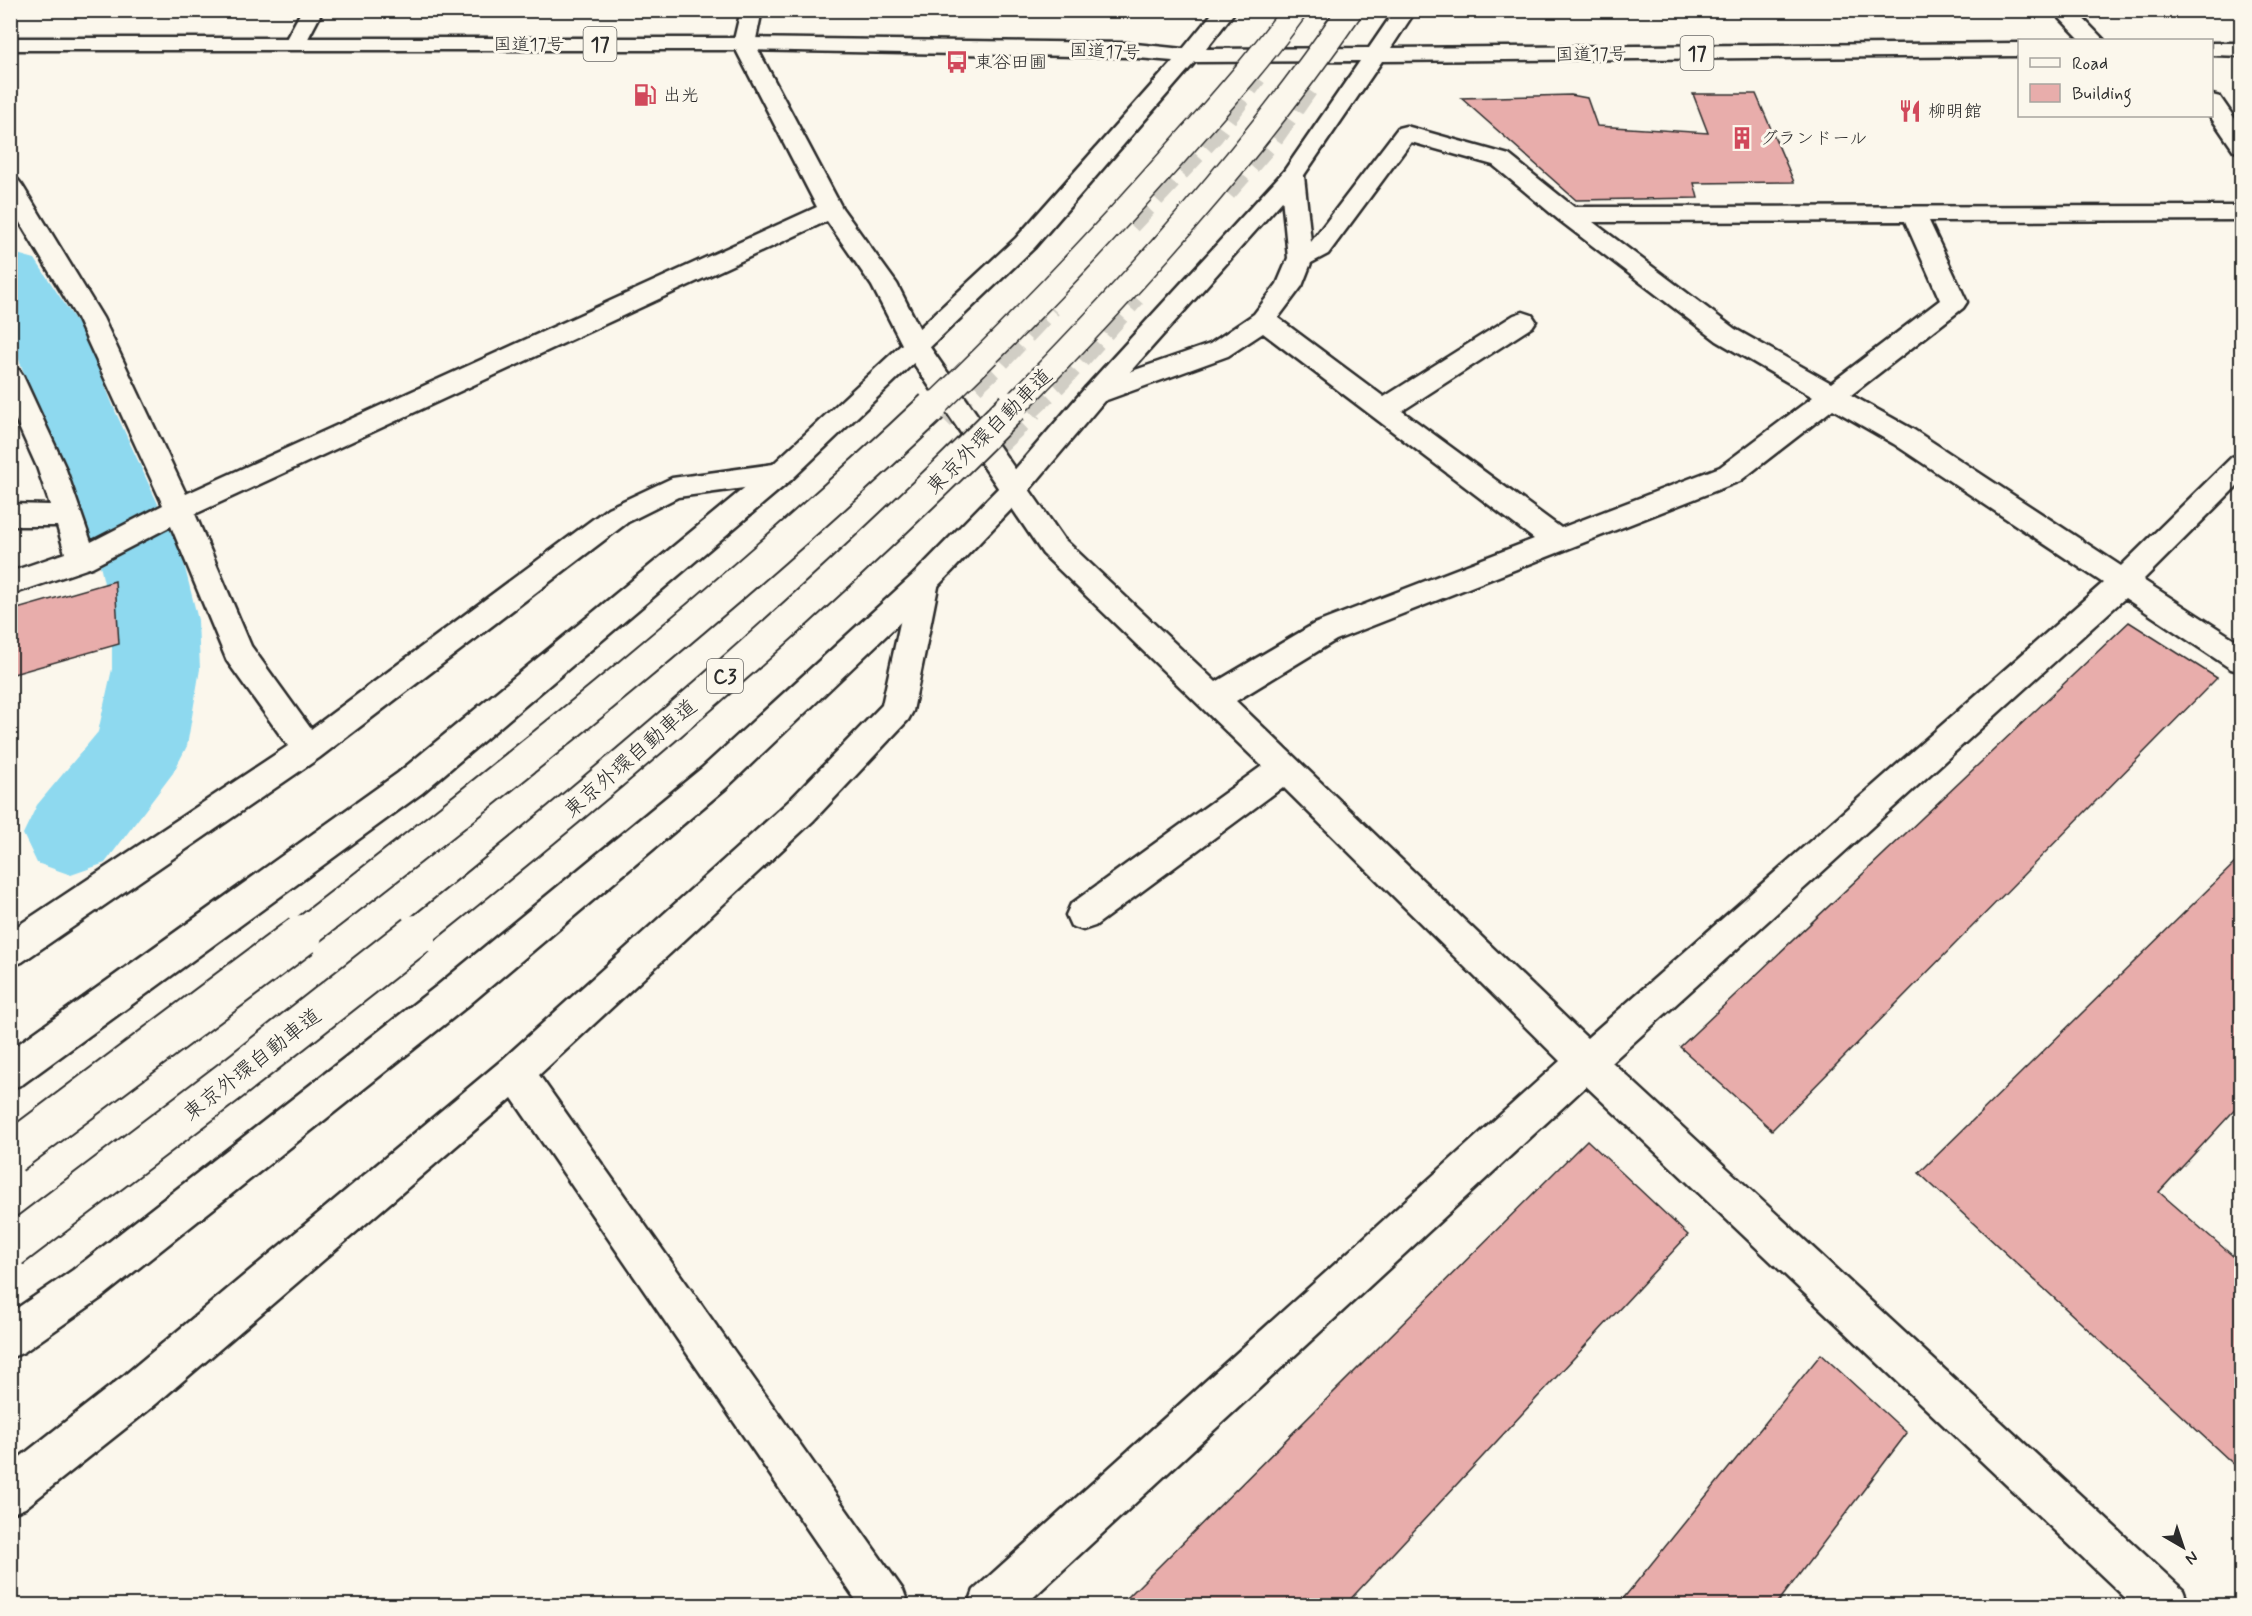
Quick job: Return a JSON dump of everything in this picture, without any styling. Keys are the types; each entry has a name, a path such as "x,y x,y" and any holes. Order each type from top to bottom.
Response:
{"main road":[{"path":"295,43 313,10"},
{"path":"752,10 744,44 831,210 884,284 915,346 1016,488 1053,546 1214,699 1586,1062 2167,1605"},
{"path":"10,1072 410,783 781,473 1025,243 1189,56 1226,10"},
{"path":"18,1162 534,753 728,591 869,467 995,347 1112,227 1219,104 1295,10"},
{"name":"東京外環自動車道","path":"10,1248 356,984 588,795 782,627 921,498 1052,369 1165,245 1259,136 1350,10"},
{"path":"10,1338 87,1284 460,989 714,778 924,582 1016,488 1095,394 1292,176 1406,10"},
{"path":"2062,10 2092,39"},
{"name":"国道17号","path":"10,44 744,44 1126,50 1189,56 2018,49"},
{"path":"2213,49 2241,50"},
{"path":"2213,105 2241,146"},
{"path":"1300,258 1319,248 1406,133 1501,160 1568,215 1726,334 1904,437 2241,660"},
{"path":"1095,394 1219,350 1263,320 1289,286 1300,258 1292,176"},
{"path":"10,185 90,318 179,509 238,652 308,749"},
{"path":"10,584 82,560 179,509 831,210"},
{"path":"1568,215 2241,213"},
{"path":"1214,699 1325,632 1730,474 1954,302 1914,214"},
{"path":"1263,320 1557,541"},
{"path":"1382,411 1523,321"},
{"path":"10,376 51,467 82,560"},
{"path":"990,1605 1586,1062 2122,583 2241,464"},
{"path":"10,951 308,749 618,515 672,488 781,473"},
{"path":"10,515 68,516"},
{"path":"10,1493 141,1389 515,1072 801,811 897,711 924,582"},
{"path":"1083,915 1284,768"},
{"path":"515,1072 887,1605"},
{"path":"10,1263 60,1228"}],"building":[{"path":"1693,94 1756,94 1794,182 1694,183 1698,198 1576,200 1461,98 1571,95 1587,98 1597,126 1708,133"},
{"path":"115,581 119,644 10,675 10,611"},
{"path":"2129,622 2217,678 1772,1130 1680,1047"},
{"path":"2241,857 2241,1103 2159,1192 2241,1263 2241,1471 1919,1173"},
{"path":"1587,1140 1688,1235 1345,1605 1120,1605"},
{"path":"1821,1354 1907,1433 1776,1605 1618,1605"}],"waterway":[{"path":"10,275 48,335 77,413 140,556 155,620 156,669 141,746 71,834"}],"tunnel":[{"path":"1129,223 1213,133 1255,76"},
{"path":"1225,191 1271,138 1306,88"},
{"path":"1028,409 1059,380 1134,296"},
{"path":"947,409 996,363 1050,306"},
{"path":"995,440 1030,407"},
{"path":"940,416 947,409"}],"place":[{"name":"東谷田圃","path":"957,62"},
{"name":"出光","path":"645,95"},
{"name":"柳明館","path":"1910,111"},
{"name":"グランドール","path":"1742,138"}]}
